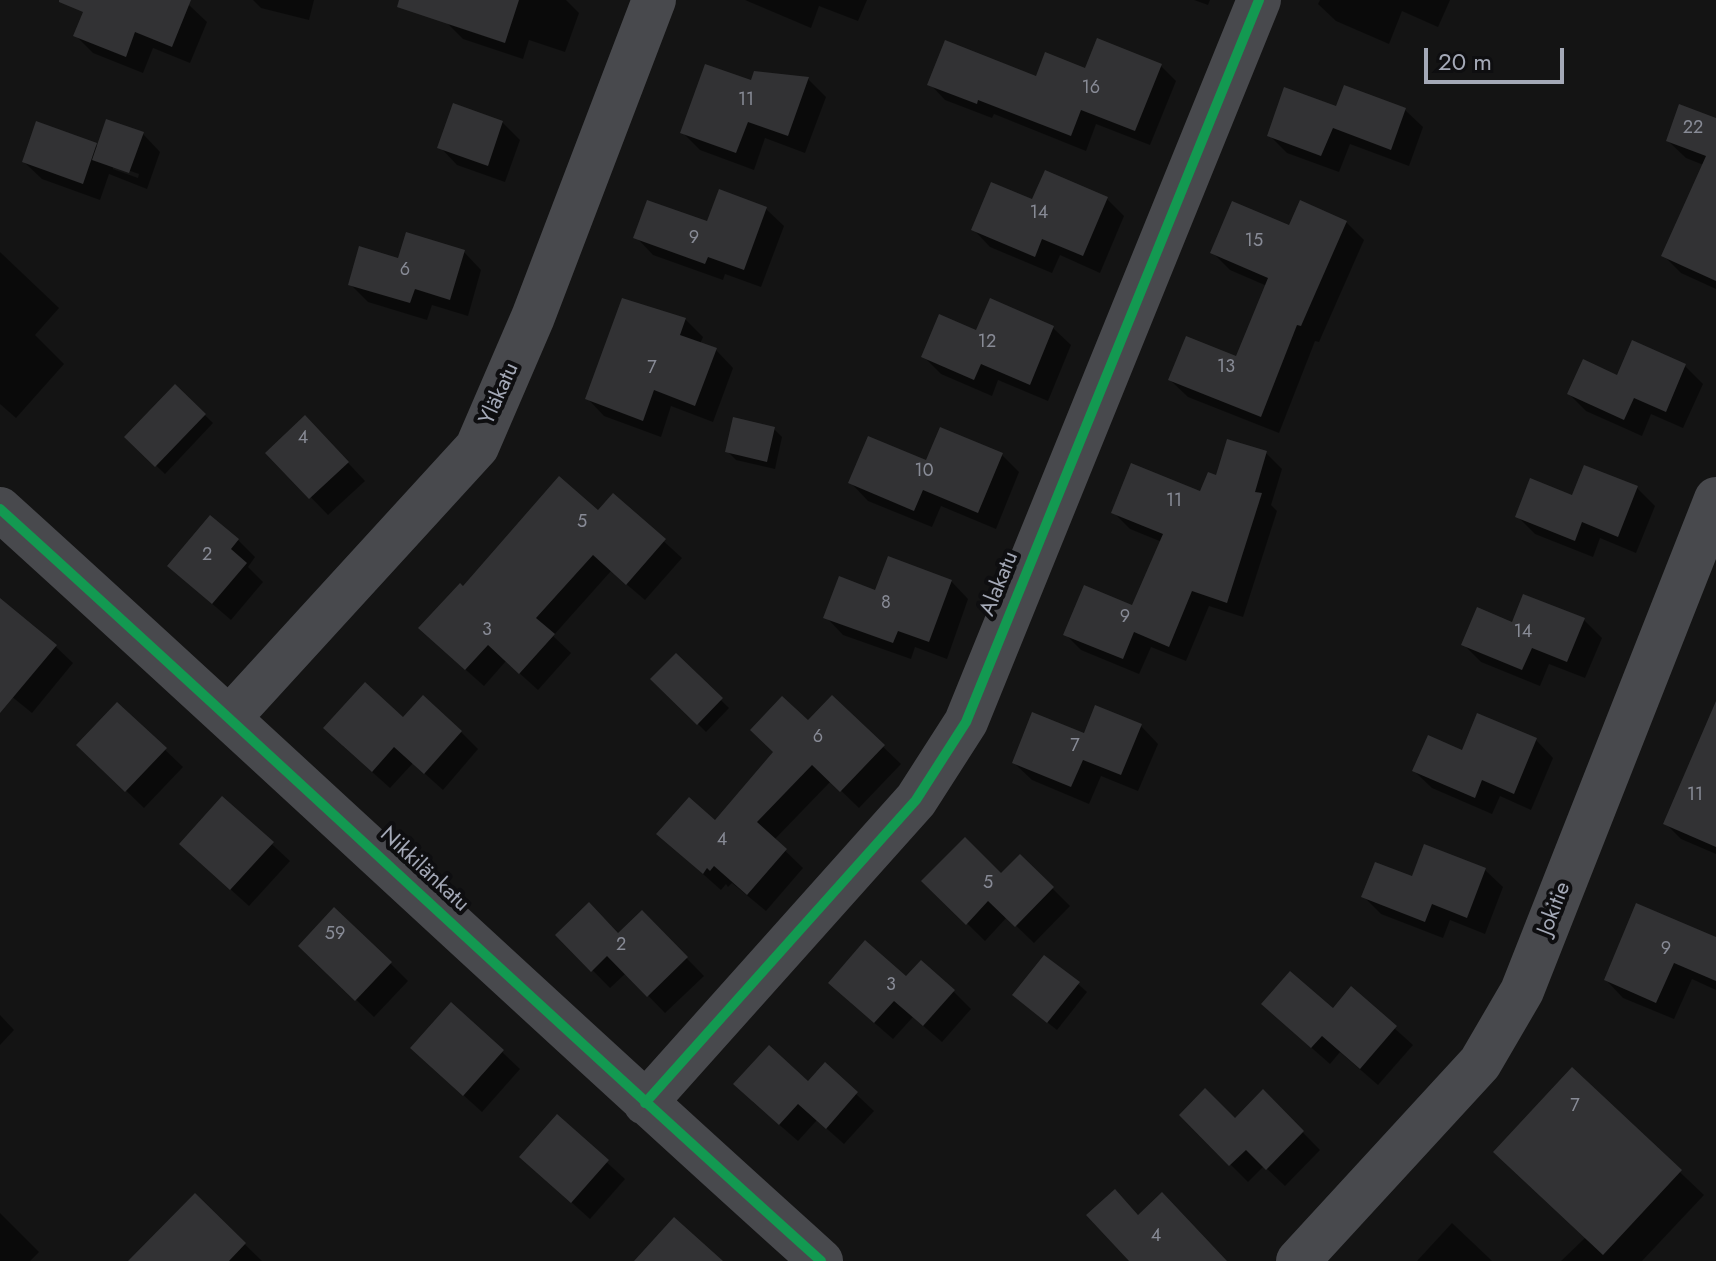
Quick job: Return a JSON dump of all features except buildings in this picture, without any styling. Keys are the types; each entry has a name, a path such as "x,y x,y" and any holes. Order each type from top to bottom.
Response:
{"street":[{"name":"Yläkatu","path":"230,717 477,447 533,317 654,0"},
{"name":"Alakatu","path":"645,1103 916,800 966,722 1259,0"},
{"name":"Jokitie","path":"1298,1261 1480,1063 1522,991 1716,499"},
{"name":"Nikkilänkatu","path":"0,509 821,1261"}],"cycle path":[{"path":"645,1103 916,800 966,722 1259,0"},
{"path":"0,509 821,1261"}]}
